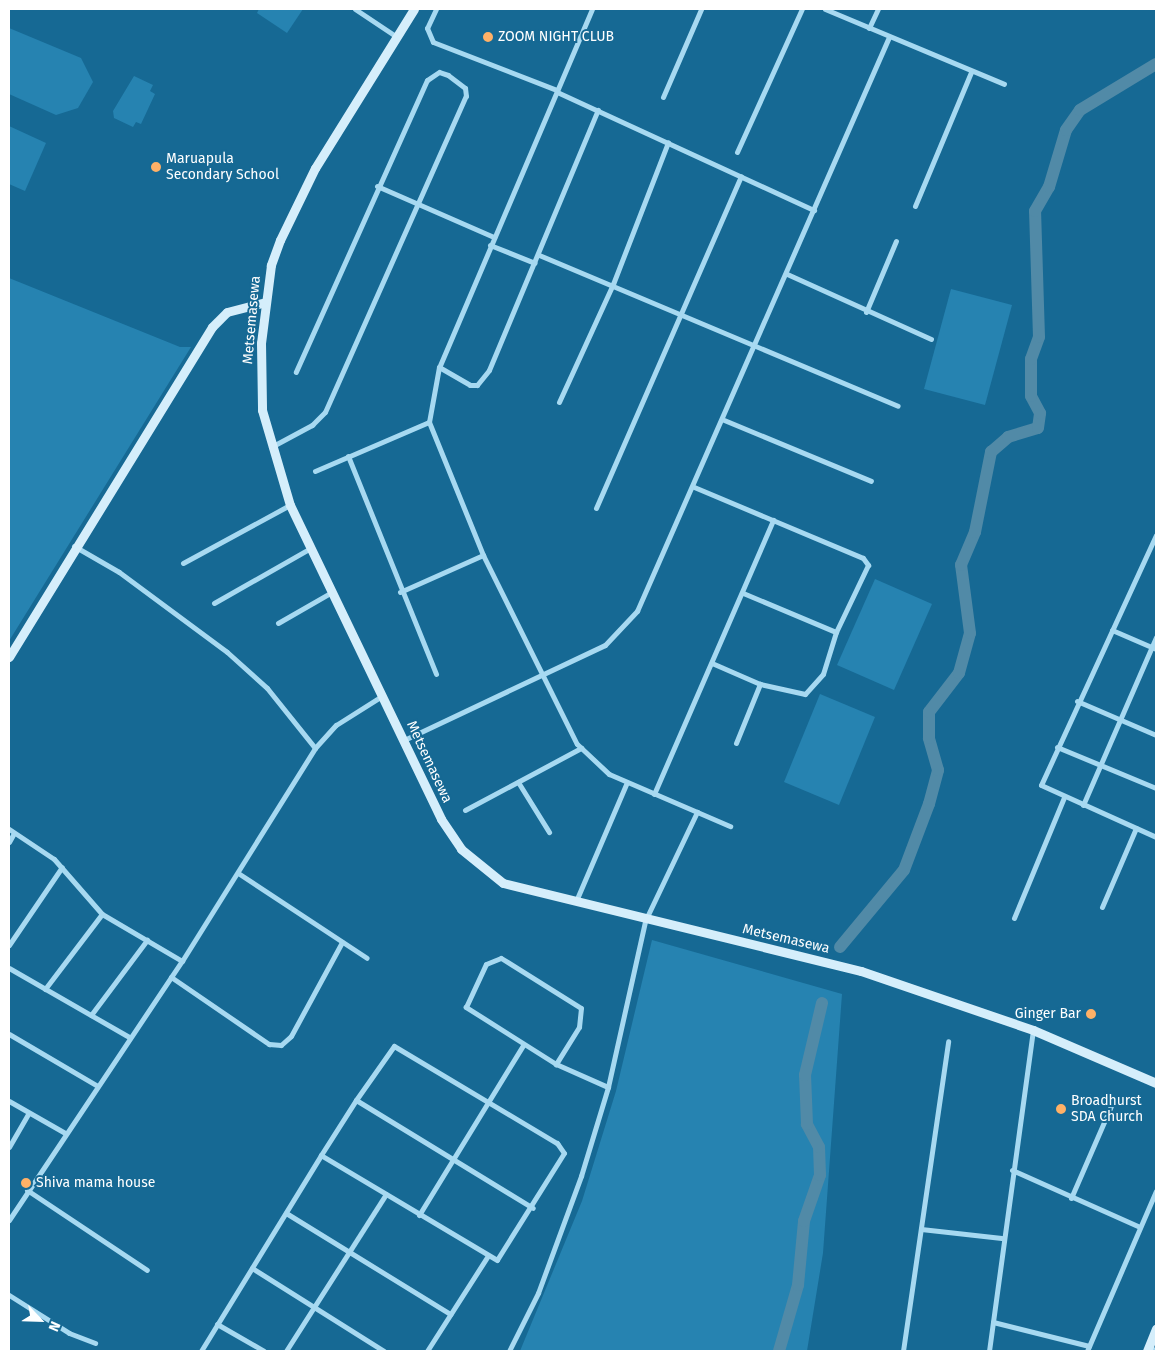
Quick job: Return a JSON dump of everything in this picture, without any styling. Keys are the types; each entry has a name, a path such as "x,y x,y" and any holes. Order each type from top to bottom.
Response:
{"street":[{"path":"354,9 397,37"},
{"name":"Metsemasewa","path":"414,9 289,216 271,265 266,302 261,385 270,447 290,505 440,818 474,864 503,883 645,921 861,971 1033,1030 1156,1082"},
{"path":"436,9 427,28 434,42 557,91 814,210"},
{"path":"592,9 439,368 429,422 483,555 542,678 580,748 609,774 730,826"},
{"path":"663,97 701,9"},
{"path":"737,152 802,9"},
{"path":"825,9 971,72 1004,84"},
{"path":"869,28 878,9"},
{"path":"404,740 542,678 605,645 623,630 647,591 694,488 889,37"},
{"path":"270,447 312,425 325,412 420,206 466,96 465,88 448,75 439,72 427,80 377,186 296,372"},
{"path":"915,206 971,72"},
{"path":"439,368 470,384 482,381 539,255 598,110"},
{"path":"559,402 613,284 668,142"},
{"path":"596,508 740,176"},
{"path":"377,186 494,237"},
{"path":"866,312 896,241"},
{"path":"490,245 535,263"},
{"path":"539,255 613,284 680,315 898,406"},
{"path":"787,274 866,312 931,339"},
{"path":"9,657 74,546 212,327 227,312 266,302"},
{"path":"724,420 871,481"},
{"path":"314,471 429,422"},
{"path":"348,456 400,592 436,674"},
{"path":"694,488 773,520 866,562 865,579 836,632 823,674 805,694 760,684 712,663"},
{"path":"183,563 290,505"},
{"path":"654,794 743,593 773,520"},
{"path":"1156,535 1077,701 1041,785 1156,837"},
{"path":"74,546 119,572 227,652 267,688 315,748"},
{"path":"214,603 311,548"},
{"path":"400,592 483,555"},
{"path":"278,623 332,592"},
{"path":"743,593 836,632"},
{"path":"1112,630 1154,648"},
{"path":"1083,805 1102,764 1119,720 1154,648 1156,637"},
{"path":"736,743 760,684"},
{"path":"9,1220 96,1085 182,961 315,748 336,725 382,695"},
{"path":"1077,701 1156,735"},
{"path":"1056,747 1102,764 1156,788"},
{"path":"465,810 580,748"},
{"path":"518,782 550,832"},
{"path":"575,903 627,782"},
{"path":"1014,918 1064,797"},
{"path":"509,1351 564,1228 608,1086 645,921 697,812"},
{"path":"1102,907 1136,828"},
{"path":"9,829 62,867 102,914 182,961"},
{"path":"9,842 14,833"},
{"path":"9,945 62,867"},
{"path":"238,873 367,958"},
{"path":"45,989 102,914"},
{"path":"91,1015 147,940"},
{"path":"171,977 269,1044 281,1045 291,1036 342,942"},
{"path":"556,1064 580,1027 581,1008 502,958 493,958 468,996 466,1007 523,1045 556,1064 608,1086"},
{"path":"9,968 129,1037"},
{"path":"989,1351 1001,1238 1033,1030"},
{"path":"9,1034 96,1085"},
{"path":"903,1351 948,1041"},
{"path":"420,1215 523,1045"},
{"path":"201,1351 321,1155 356,1100 394,1046 563,1149 562,1160 534,1208 500,1258 487,1257 321,1155"},
{"path":"356,1100 534,1208"},
{"path":"9,1101 65,1133"},
{"path":"1071,1198 1111,1106"},
{"path":"9,1147 29,1113"},
{"path":"1012,1170 1071,1198 1140,1227"},
{"path":"27,1190 147,1270"},
{"path":"993,1322 1088,1349 1156,1191"},
{"path":"286,1351 386,1194"},
{"path":"286,1213 450,1314"},
{"path":"921,1229 1001,1238"},
{"path":"427,1351 487,1257"},
{"path":"252,1268 384,1351"},
{"path":"9,1295 68,1333 95,1343"},
{"path":"217,1324 264,1351"},
{"path":"1151,1350 1156,1329"}],"shaded area":[{"path":"259,9 303,9 287,33 257,13"},
{"path":"9,28 81,58 93,82 78,108 56,115 9,94"},
{"path":"134,76 153,85 150,91 155,94 141,124 136,122 133,127 114,118 113,111"},
{"path":"9,126 46,143 25,191 9,184"},
{"path":"9,278 180,347 191,347 9,641"},
{"path":"951,289 1012,305 985,405 924,389"},
{"path":"875,579 932,604 894,690 837,665"},
{"path":"820,694 875,717 839,805 784,782"},
{"path":"652,940 842,994 823,1253 807,1351 520,1351 582,1201 616,1091"}],"waterway":[{"path":"840,947 904,870 929,804 938,770 929,738 929,712 959,673 970,633 961,565 975,532 991,452 1008,437 1038,428 1040,413 1031,396 1031,359 1039,337 1035,211 1049,187 1066,130 1080,110 1156,64"},
{"path":"779,1351 798,1285 804,1221 820,1175 819,1147 807,1124 805,1075 822,1003"}],"place":[{"name":"ZOOM NIGHT CLUB","path":"488,37"},
{"name":"Maruapula Secondary School","path":"156,167"},
{"name":"Ginger Bar","path":"1091,1014"},
{"name":"Broadhurst SDA Church","path":"1061,1109"},
{"name":"Shiva mama house","path":"26,1183"}]}
